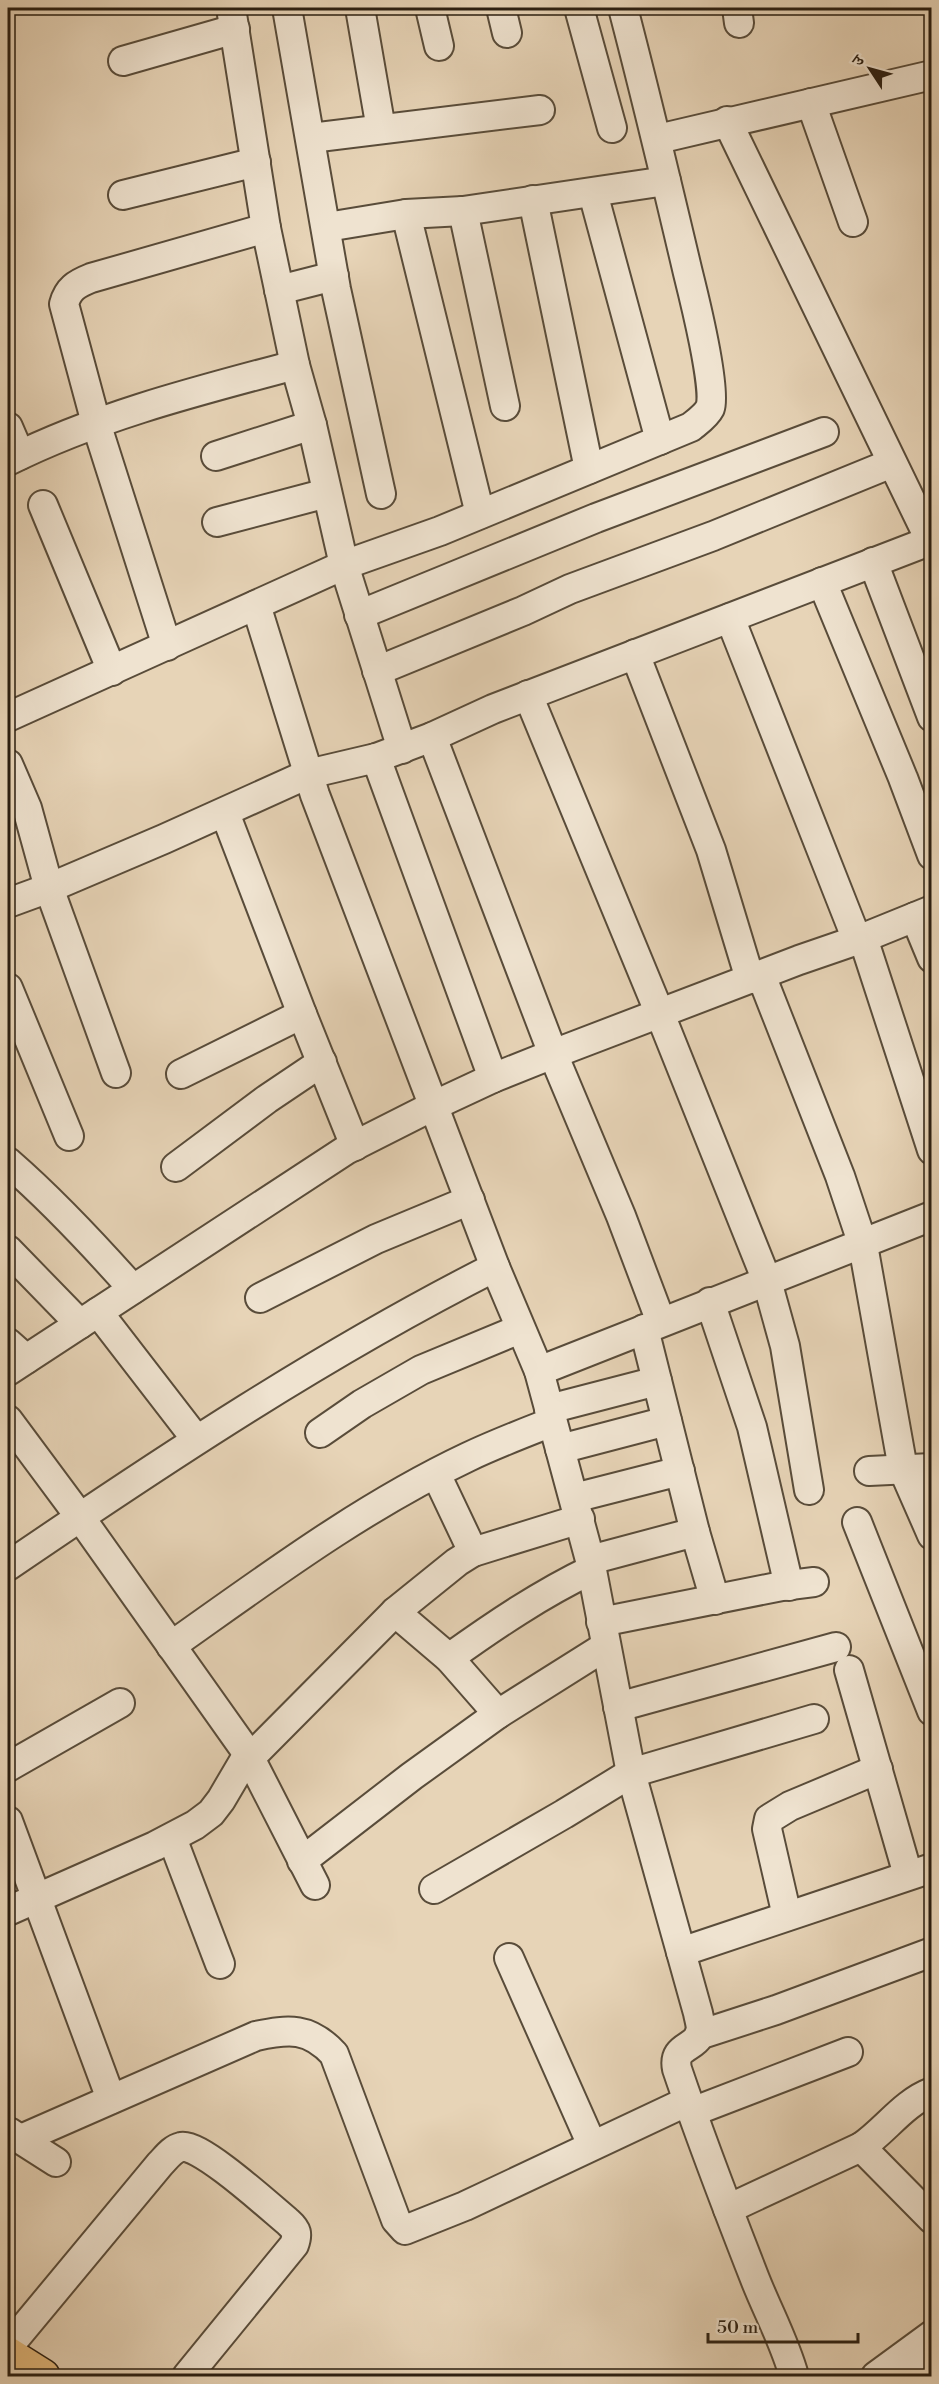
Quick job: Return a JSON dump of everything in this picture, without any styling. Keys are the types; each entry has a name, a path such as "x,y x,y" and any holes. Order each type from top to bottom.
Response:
{"highway":[{"path":"8,2354 42,2376"}],"street":[{"path":"287,8 334,276 381,494"},
{"path":"360,8 381,129"},
{"path":"430,8 439,46"},
{"path":"579,8 612,128"},
{"path":"8,717 344,566 480,514 691,427 700,420 710,408 711,392 702,331 658,139 623,8"},
{"path":"123,62 233,18 266,228 279,290 344,566 377,671 389,753 493,1078"},
{"path":"658,139 727,121 932,75"},
{"path":"811,103 853,222"},
{"path":"311,138 540,110"},
{"path":"8,903 49,888 225,813 308,774 389,753 432,737 528,695 931,540 727,121"},
{"path":"123,195 256,162"},
{"path":"327,227 406,214 462,211 666,181"},
{"path":"593,193 660,440"},
{"path":"533,200 589,469"},
{"path":"462,211 505,406"},
{"path":"406,214 480,514"},
{"path":"167,646 96,423 64,310 67,295 72,288 91,278 266,228"},
{"path":"279,290 334,276"},
{"path":"8,426 14,458 96,423 182,395 295,365"},
{"path":"216,456 312,425"},
{"path":"359,615 606,514 824,432"},
{"path":"377,671 570,589 723,532 892,463"},
{"path":"217,522 327,493"},
{"path":"43,505 112,671"},
{"path":"873,562 932,717"},
{"path":"822,582 903,778 932,855"},
{"path":"256,605 308,774 495,1267 539,1371 591,1565 631,1773 698,2013 701,2030 699,2036"},
{"path":"730,618 860,939 932,1150"},
{"path":"635,654 711,850 756,977 840,1176 863,1245 903,1469 932,1535"},
{"path":"528,695 767,1281 785,1346 809,1490"},
{"path":"432,737 553,1054 621,1216 652,1325 657,1381 667,1422 715,1600"},
{"path":"8,764 27,808 49,888 116,1073"},
{"path":"225,813 355,1146"},
{"path":"14,1358 89,1318 355,1146 493,1078 923,914 932,958"},
{"path":"8,988 69,1136"},
{"path":"181,1074 302,1014"},
{"path":"176,1167 267,1099 322,1062"},
{"path":"8,1162 78,1228 133,1289"},
{"path":"260,1298 376,1239 470,1200"},
{"path":"539,1371 932,1216"},
{"path":"8,1250 89,1318 196,1439"},
{"path":"8,1566 196,1439 417,1306 495,1267"},
{"path":"8,1420 80,1517 248,1754 309,1873 412,1776 603,1634 715,1600 802,1584 710,1302"},
{"path":"320,1433 362,1404 421,1370 520,1329"},
{"path":"171,1646 311,1547 467,1457 550,1415 657,1381"},
{"path":"560,1449 667,1422"},
{"path":"869,1471 932,1468"},
{"path":"8,1911 172,1838 211,1813 248,1754 256,1752 395,1612 457,1562 473,1552 577,1508 680,1471"},
{"path":"436,1474 473,1552"},
{"path":"857,1522 932,1712"},
{"path":"449,1658 514,1613 591,1565 695,1532"},
{"path":"395,1612 449,1658 498,1714"},
{"path":"618,1707 843,1658 878,1769 920,1871 681,1952"},
{"path":"8,1767 120,1703"},
{"path":"434,1889 564,1815 631,1773 814,1719"},
{"path":"787,1916 767,1828 769,1818 790,1806 878,1769"},
{"path":"8,1821 111,2099"},
{"path":"172,1838 220,1964"},
{"path":"794,2376 788,2354 766,2306 690,2107 676,2057 699,2036 932,1952"},
{"path":"509,1958 592,2145"},
{"path":"14,2135 111,2099 256,2036 293,2031 312,2036 324,2043 339,2064 396,2220 405,2230 465,2206 592,2145 690,2107 848,2052"},
{"path":"728,2209 861,2147 876,2137 900,2112 932,2092"},
{"path":"14,2135 56,2162"},
{"path":"8,2347 160,2164 173,2151 183,2146 195,2148 212,2159 296,2229 297,2236 294,2245 187,2376"},
{"path":"861,2147 932,2218"},
{"path":"876,2376 923,2342 927,2376"}],"railway":[{"path":"8,2370 17,2376"}]}
